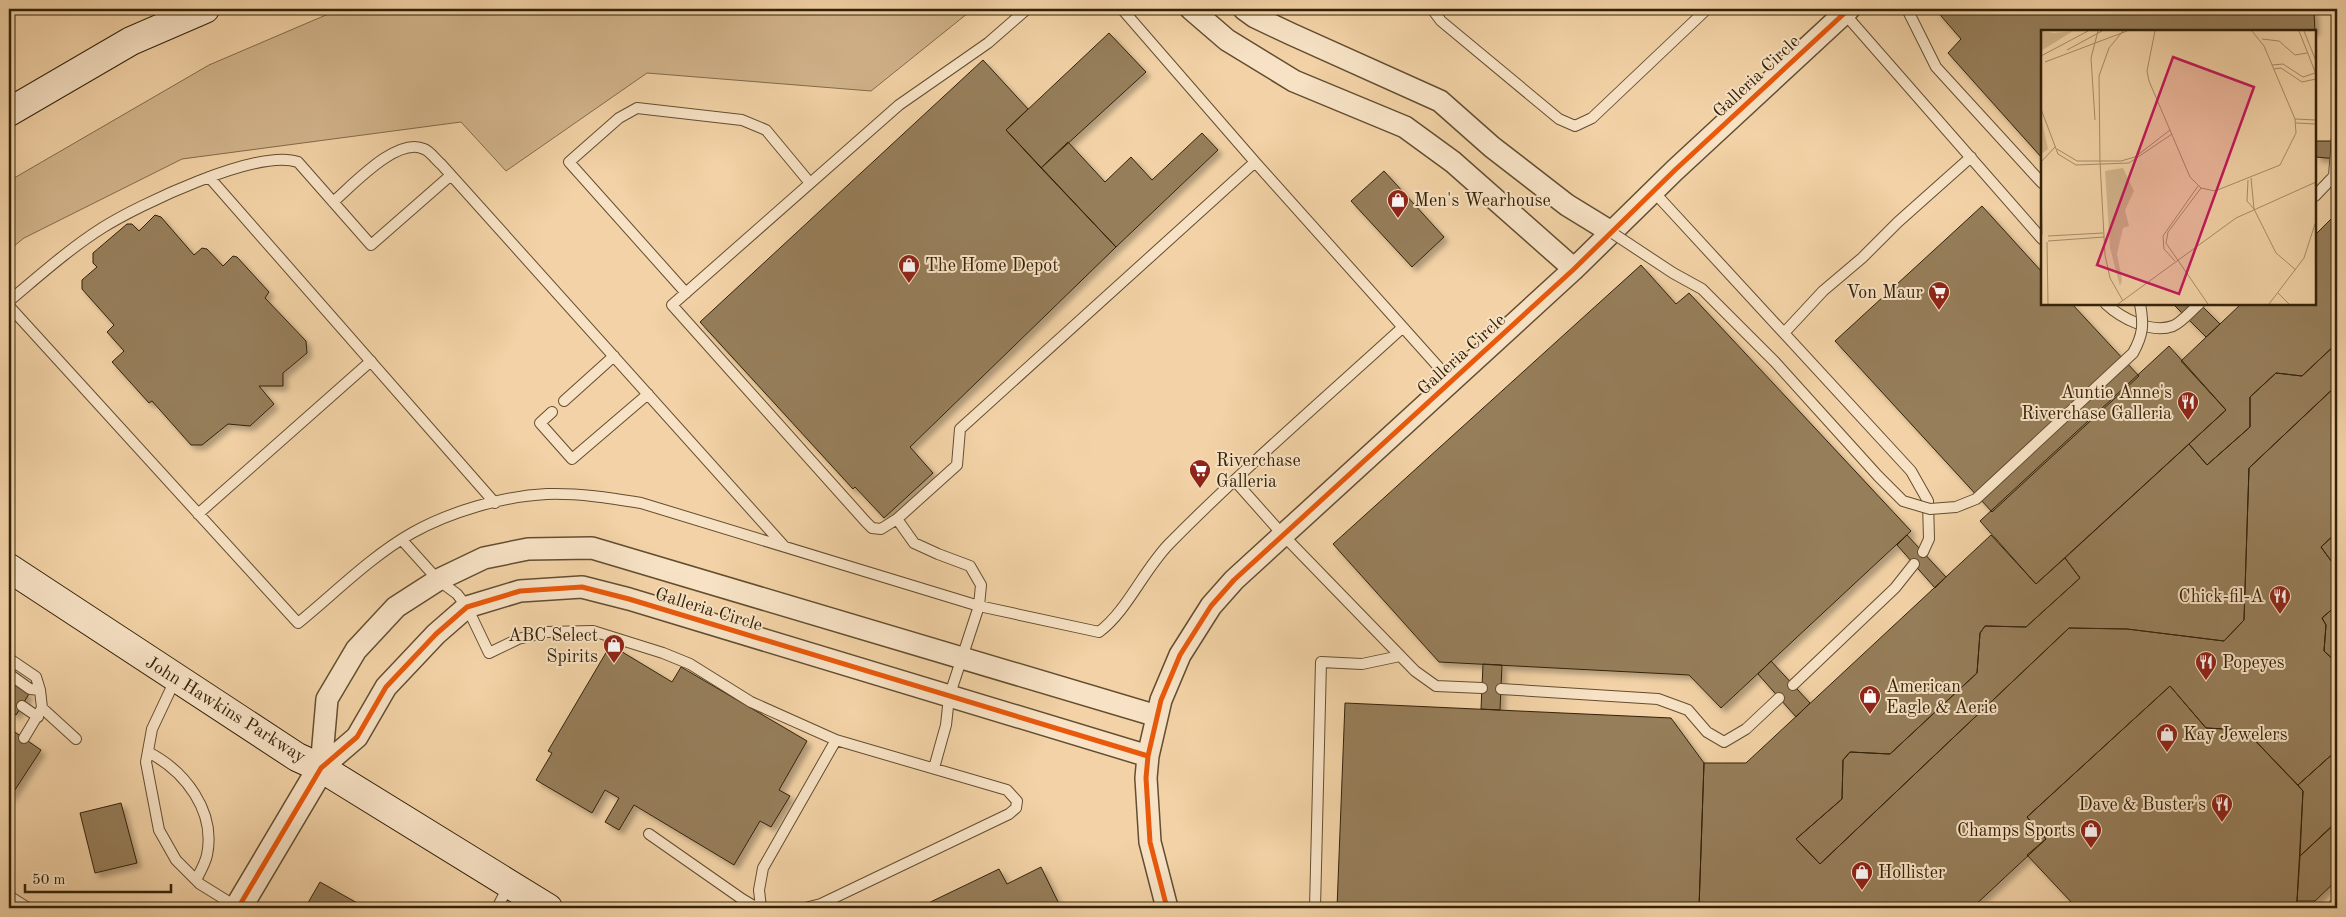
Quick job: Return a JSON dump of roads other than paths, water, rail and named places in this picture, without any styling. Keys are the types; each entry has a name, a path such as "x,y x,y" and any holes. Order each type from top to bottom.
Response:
{"main road":[{"path":"9,112 131,41 205,9"},
{"name":"John Hawkins Parkway","path":"9,568 297,756 321,768 548,908"}],"street":[{"path":"1191,9 1227,40 1294,81 1405,127 1453,162 1574,269"},
{"path":"1244,9 1270,24 1440,101 1492,147 1567,205 1611,232"},
{"name":"Galleria Circle","path":"1165,907 1150,842 1146,778 1148,756 1161,700 1180,655 1196,628 1234,580 1574,269 1653,191 1847,11"},
{"name":"Galleria Circle","path":"321,768 327,699 356,650 396,608 438,580 484,558 528,549 592,548 1157,716"},
{"name":"Galleria Circle","path":"321,768 357,737 386,687 436,634 468,608 520,591 582,587 629,599 1148,756"},
{"path":"238,908 321,768"}],"lane":[{"path":"1027,9 988,43 899,105 672,305 872,528 881,529 897,519 957,465 960,430 1255,162"},
{"path":"1122,9 1255,162 1451,381"},
{"path":"1432,9 1442,21 1559,119 1575,126 1592,118 1707,9"},
{"path":"1907,9 1936,67 2041,182"},
{"path":"1847,11 2041,238"},
{"path":"686,293 569,162 618,118 637,108 742,120 766,130 810,183"},
{"path":"2316,195 2334,176 2337,137"},
{"path":"333,202 392,153 410,146 424,149 451,175 785,547"},
{"path":"1784,333 1823,290 1862,258 1898,222 1970,157"},
{"path":"9,301 76,245 104,227 194,182 271,159 288,159 298,162 371,245 451,175"},
{"path":"209,177 495,503"},
{"path":"1653,191 1911,471 1928,501 1928,539 1922,552"},
{"path":"1611,232 1672,273 1702,289 1775,362 1903,501 1930,509 1956,507 1976,499 2133,354 2142,338 2143,319 2140,305"},
{"path":"2107,305 2117,314 2156,329 2174,326 2198,305"},
{"path":"9,306 298,623 373,560 402,540 457,512 546,494 589,495 642,503 978,606 1099,632 1113,622 1159,555 1235,481 1402,328"},
{"path":"564,401 614,356"},
{"path":"198,514 371,361"},
{"path":"552,412 540,422 572,459 648,394"},
{"path":"1235,481 1283,535 1414,671 1436,686 1482,688"},
{"path":"897,519 914,542 938,554 970,566 981,586 978,606 949,697 946,725 934,768"},
{"path":"402,540 438,580 456,594 468,608 489,653 518,640 546,632 593,631 663,653 690,664 751,702 836,740 1008,790 1018,801 1016,808 1009,814 821,904 806,908"},
{"path":"1793,685 1895,588 1914,564"},
{"path":"1315,908 1321,662 1362,664 1400,656"},
{"path":"9,660 36,677 40,690 40,713 24,738"},
{"path":"9,674 30,689 40,690"},
{"path":"176,678 152,729 146,762 159,830 176,860 196,880 238,908"},
{"path":"1501,689 1658,698 1688,710 1707,732 1724,742 1746,729 1779,698"},
{"path":"22,706 40,713 76,739"},
{"path":"762,908 759,890 763,868 836,740"},
{"path":"148,752 176,771 191,787 204,812 209,839 207,857 196,880"},
{"path":"649,834 742,899 762,908"},
{"path":"496,908 510,884"},
{"path":"9,896 28,908"}],"place":[{"name":"Men's Wearhouse","path":"1398,219"},
{"name":"The Home Depot","path":"909,284"},
{"name":"Von Maur","path":"1939,311"},
{"name":"Auntie Anne's Riverchase Galleria","path":"2188,421"},
{"name":"Riverchase Galleria","path":"1200,489"},
{"name":"Chick-fil-A","path":"2280,615"},
{"name":"ABC Select Spirits","path":"614,664"},
{"name":"Popeyes","path":"2206,681"},
{"name":"American Eagle & Aerie","path":"1870,715"},
{"name":"Kay Jewelers","path":"2167,753"},
{"name":"Dave & Buster's","path":"2222,823"},
{"name":"Champs Sports","path":"2091,849"},
{"name":"Hollister","path":"1862,891"}]}
